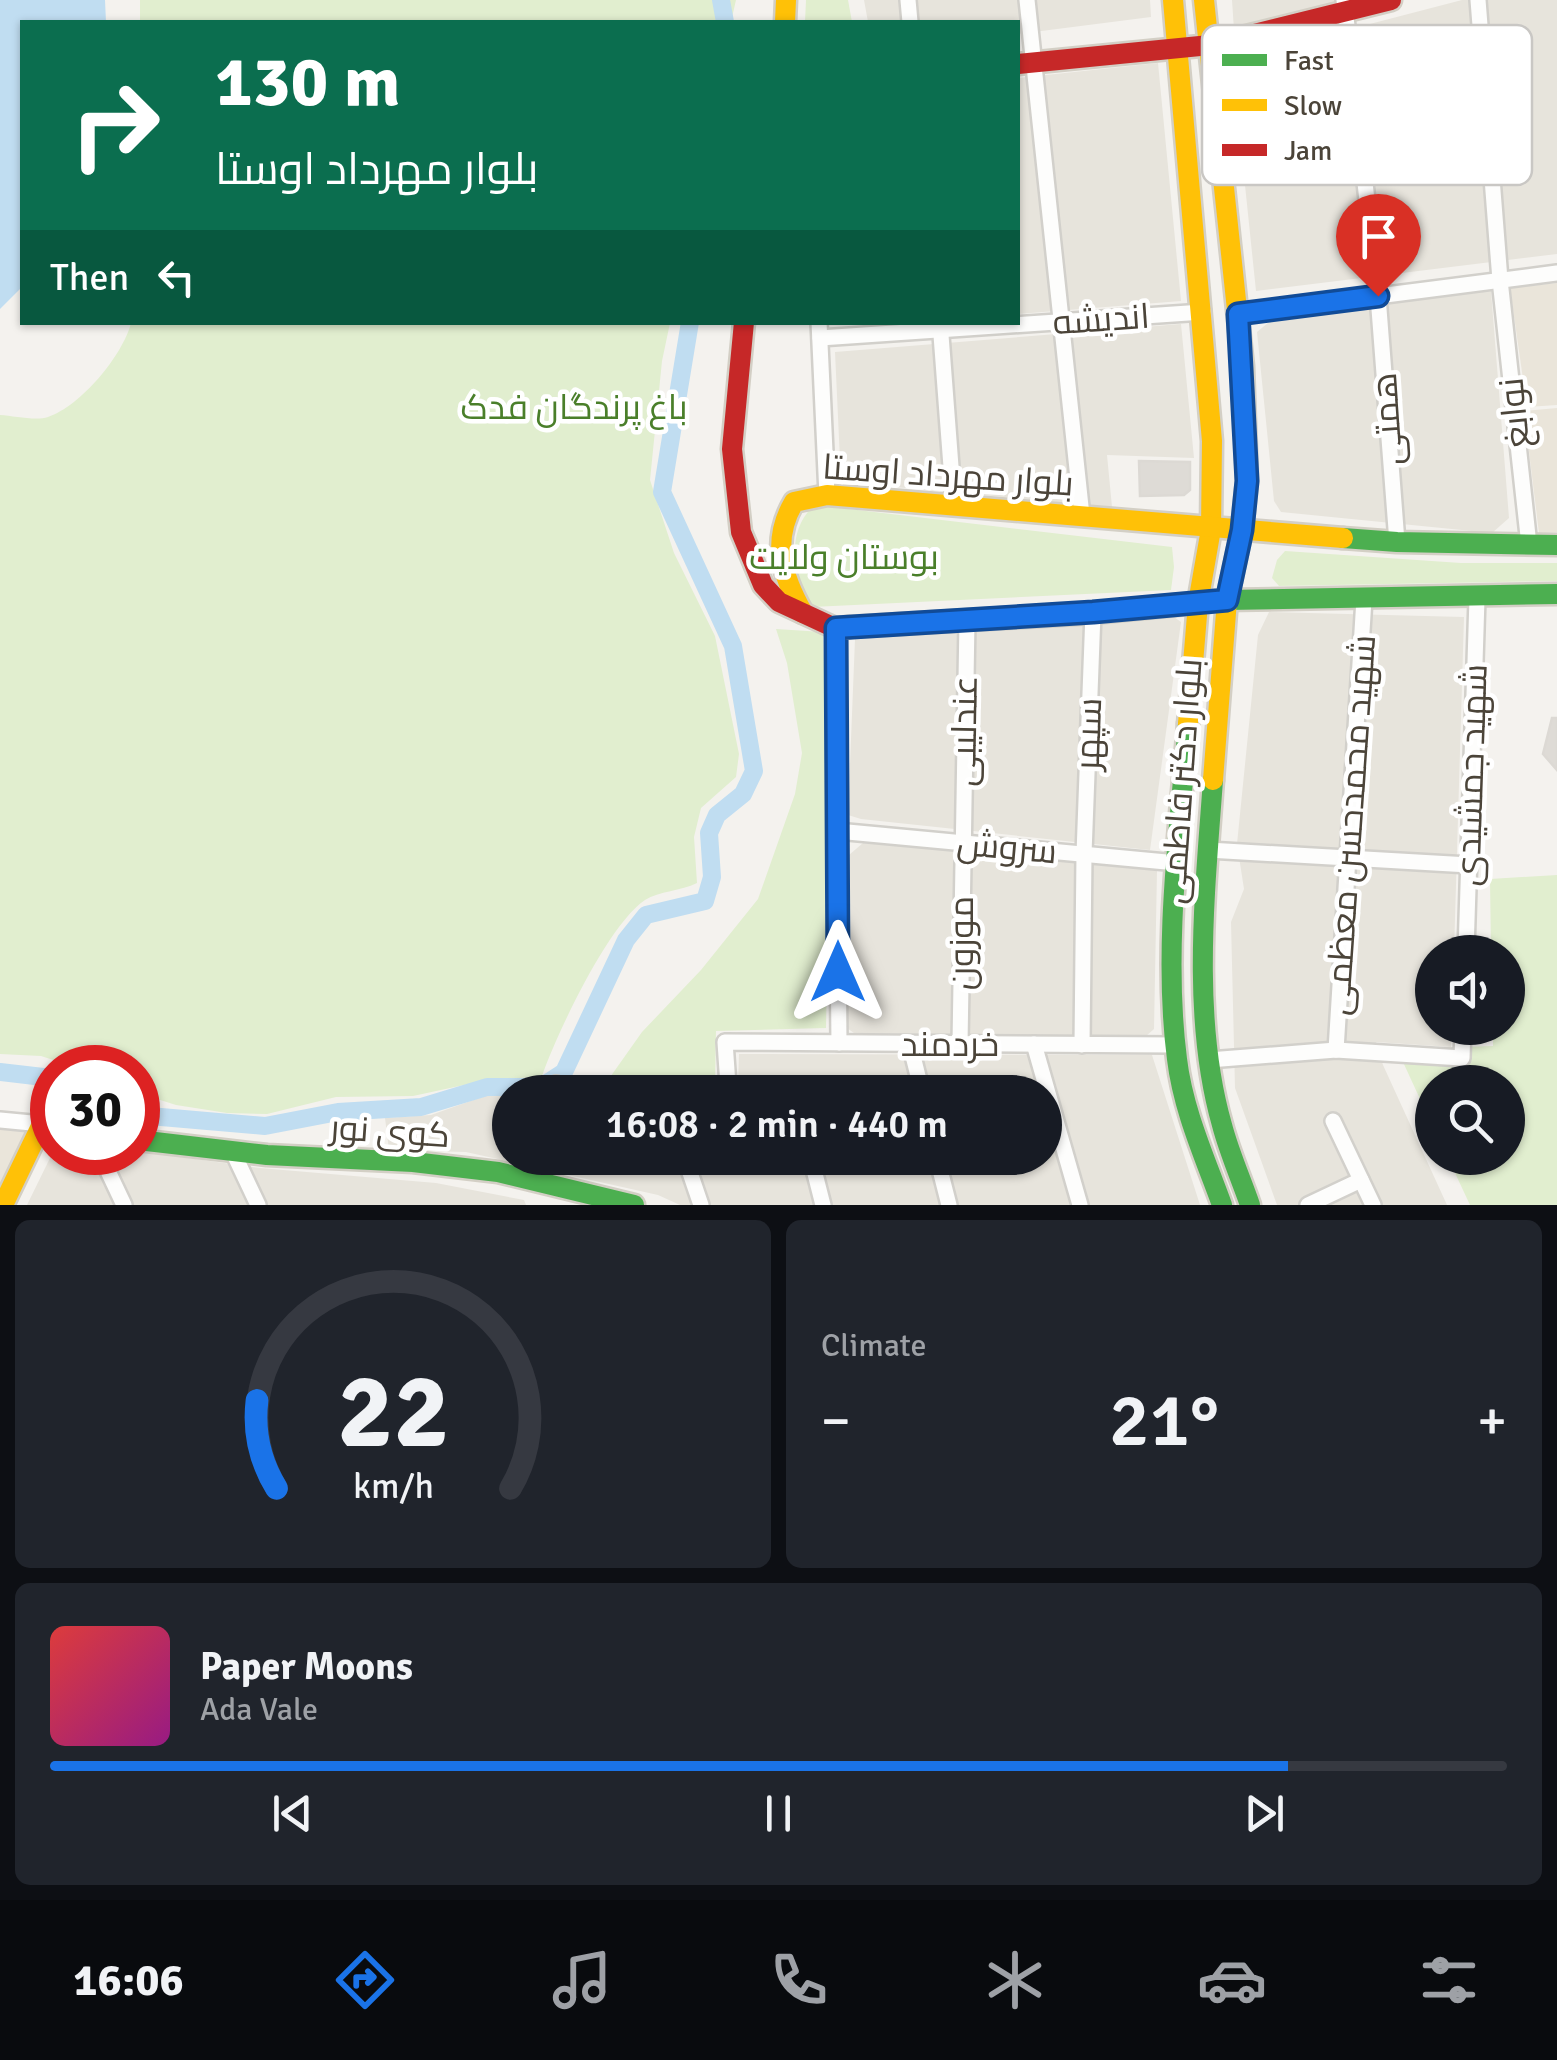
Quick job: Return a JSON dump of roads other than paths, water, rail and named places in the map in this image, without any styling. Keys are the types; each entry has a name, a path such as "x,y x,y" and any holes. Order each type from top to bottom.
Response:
{"main road":[{"name":"بلوار دکتر فاطمی","path":"1173,0 1212,441 1211,529 1198,602 1177,863 1172,1001 1186,1101 1222,1205"},
{"name":"بلوار دکتر فاطمی","path":"1204,0 1207,25"},
{"path":"1279,25 1344,6 1391,0"},
{"path":"1026,63 1202,46"},
{"name":"بلوار دکتر فاطمی","path":"1225,185 1247,444 1242,530 1227,600 1208,850 1205,1025 1221,1123 1250,1205"},
{"path":"744,325 732,450 742,532 763,586 779,602 836,628 1227,600 1557,594"},
{"name":"بلوار مهرداد اوستا","path":"804,614 786,588 780,526 794,502 828,496 1397,542 1557,545"},
{"name":"کوی نور","path":"160,1143 498,1172 634,1205"},
{"path":"3,1205 30,1155"}],"street":[{"path":"1027,0 1026,63 1082,516"},
{"name":"نوابغ","path":"1478,0 1480,25"},
{"name":"همتی","path":"1365,185 1378,296 1397,542"},
{"name":"نوابغ","path":"1493,185 1529,545"},
{"path":"1238,314 1557,273"},
{"name":"اندیشه","path":"1020,323 1203,312"},
{"name":"اندیشه","path":"819,330 970,325"},
{"path":"940,326 954,506"},
{"path":"819,330 828,496"},
{"name":"شهید جمشیدی","path":"1466,935 1477,598"},
{"name":"شهید محمدحسن معظمی","path":"1336,1050 1364,600"},
{"name":"سپهر","path":"1082,1045 1093,612"},
{"name":"عندلیبی","path":"962,843 967,620"},
{"path":"836,628 838,1043"},
{"name":"سروش","path":"837,831 1177,863"},
{"name":"موزون","path":"960,1044 962,843"},
{"path":"1208,850 1468,865"},
{"name":"خردمند","path":"727,1075 725,1042 1176,1046"},
{"path":"910,1044 918,1075"},
{"path":"1034,1044 1080,1205"},
{"path":"1209,1060 1336,1050 1462,1058 1463,1045"},
{"path":"0,1120 30,1123"},
{"path":"1333,1120 1374,1205"},
{"path":"233,1152 258,1205"},
{"path":"110,1175 124,1205"},
{"path":"691,1175 701,1205"},
{"path":"816,1175 824,1205"},
{"path":"941,1175 948,1205"},
{"path":"1308,1205 1361,1180"}],"water":[{"path":"0,0 105,0 106,20 20,20 20,289 0,309"}],"waterway":[{"path":"721,0 725,20"},
{"path":"160,1117 265,1126 338,1112 421,1107 487,1087 541,1087 564,1072 626,940 646,915 705,901 712,877 709,833 717,815 743,794 754,771 733,646 662,492 690,325"},
{"path":"0,1072 30,1075"}],"park label":[{"name":"باغ پرندگان فدک","path":"574,407"},
{"name":"بوستان ولایت","path":"844,557"}]}
